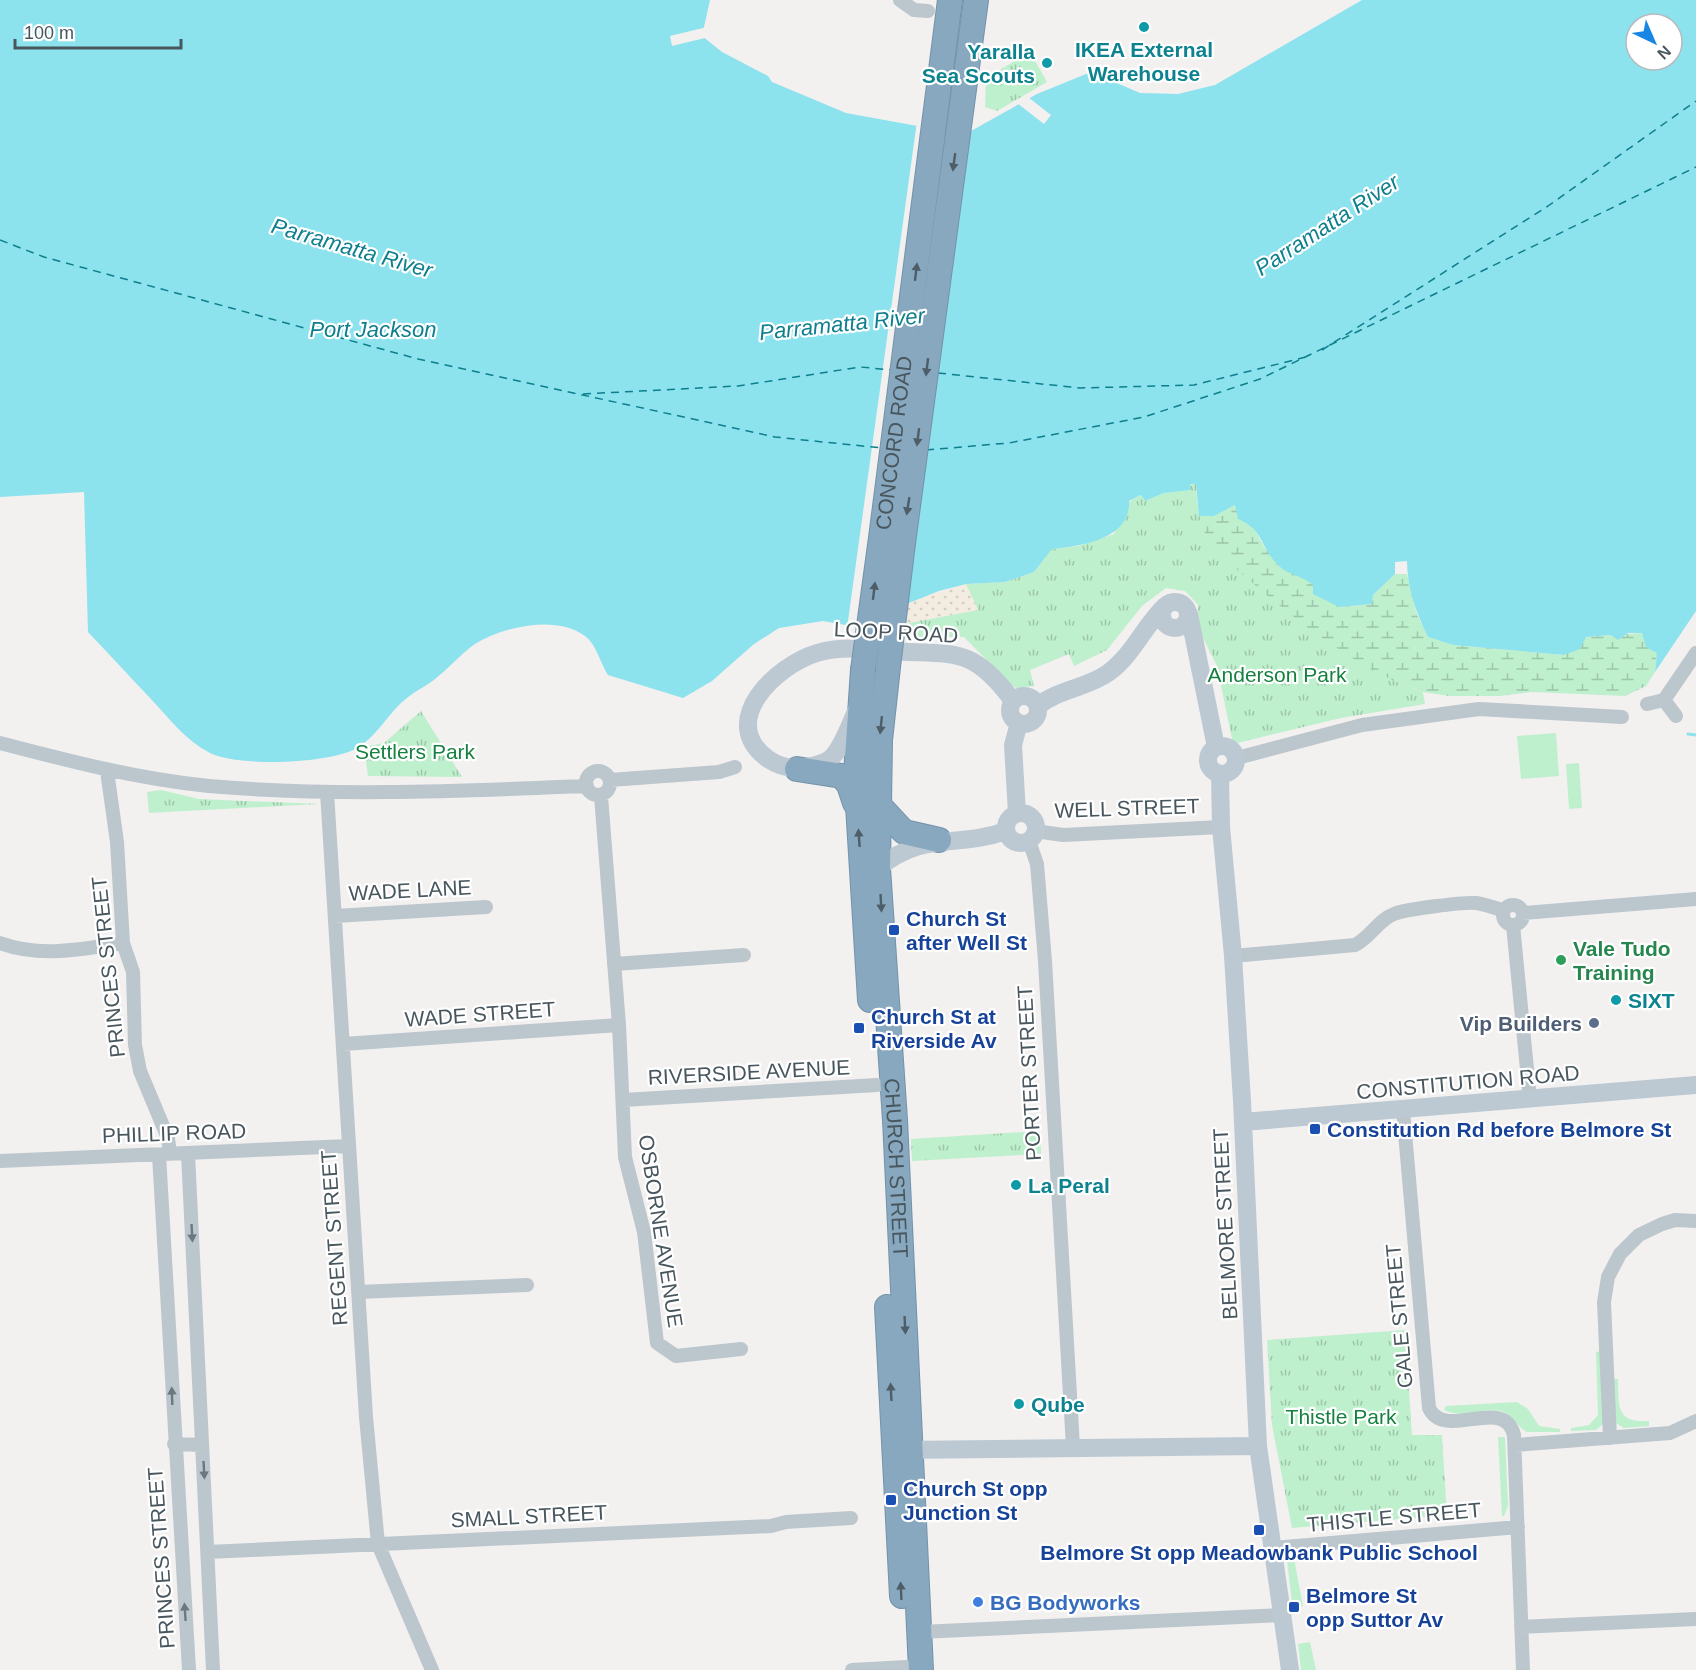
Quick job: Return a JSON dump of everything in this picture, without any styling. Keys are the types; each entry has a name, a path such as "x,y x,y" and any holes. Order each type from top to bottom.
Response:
{"highway":[{"name":"CONCORD ROAD","path":"888,667 976,0"},
{"name":"CONCORD ROAD","path":"863,670 938,103 943,5"},
{"name":"CHURCH STREET","path":"888,667 880,740 867,806 878,868 895,1120 911,1669"},
{"name":"CHURCH STREET","path":"863,670 859,705 867,806 877,1085 903,1450 920,1632 911,1669"},
{"path":"797,769 842,777 867,806 903,832 939,840"}],"main road":[{"path":"1038,705 1059,692 1106,674 1125,657 1165,606 1173,601 1182,603 1189,614 1216,747"},
{"path":"1165,606 1162,618 1196,650"},
{"path":"1142,637 1160,628 1183,626 1189,614"},
{"name":"LOOP ROAD","path":"797,769 774,763 755,746 750,730 750,711 759,693 774,676 793,663 818,653 878,650 963,656 985,667 1013,700"},
{"path":"1027,696 1038,705 1037,715 1033,721 1019,723 1012,717 1010,711 1013,700 1027,696"},
{"path":"797,769 824,763 834,756 859,705"},
{"path":"1017,813 1013,745 1019,723"},
{"path":"1216,747 1229,747 1237,758 1232,771 1220,774 1212,770 1208,762 1210,753 1216,747"},
{"name":"BELMORE STREET","path":"1220,774 1221,827 1233,956 1243,1122 1258,1446 1290,1670"},
{"path":"1017,813 1031,817 1032,836 1015,842 1006,831 1008,820 1017,813"},
{"path":"878,868 906,849 939,840 969,840 1006,831"},
{"name":"CONSTITUTION ROAD","path":"1243,1122 1696,1085"},
{"path":"903,1450 1258,1446"}],"street":[{"path":"900,0 914,10 943,5"},
{"path":"1647,704 1664,700 1696,653"},
{"path":"1664,700 1676,716"},
{"path":"1237,758 1362,725 1479,709 1622,717"},
{"path":"0,743 107,771 208,786 327,792 587,786"},
{"path":"610,780 609,790 601,796 591,792 587,786 587,775 593,771 601,771 610,780 719,772 735,767"},
{"name":"PRINCES STREET","path":"107,771 117,842 123,943 133,972 135,1045 140,1071 168,1138 164,1155 164,1210 174,1444 189,1670"},
{"name":"REGENT STREET","path":"327,792 358,1292 378,1544 432,1670"},
{"name":"OSBORNE AVENUE","path":"601,796 619,1025 625,1156 644,1232 657,1343 676,1356 741,1349"},
{"name":"WELL STREET","path":"1032,836 1221,827"},
{"name":"PORTER STREET","path":"1032,836 1037,864 1044,950 1074,1447"},
{"path":"1233,956 1354,945 1368,939 1392,914 1406,911 1475,903 1503,910 1514,904 1523,913 1696,899"},
{"name":"WADE LANE","path":"335,916 486,907"},
{"path":"1503,910 1504,921 1513,925"},
{"path":"1513,925 1521,921 1523,913"},
{"path":"1513,925 1530,1100"},
{"path":"0,944 15,949 53,953 123,943"},
{"path":"614,964 744,955"},
{"name":"WADE STREET","path":"343,1044 619,1025"},
{"name":"RIVERSIDE AVENUE","path":"623,1100 877,1085"},
{"name":"GALE STREET","path":"1403,1110 1429,1408 1434,1416 1446,1422 1494,1417 1503,1420 1513,1430 1515,1445"},
{"name":"PHILLIP ROAD","path":"0,1161 349,1146"},
{"path":"188,1154 213,1670"},
{"path":"164,1210 191,1208"},
{"path":"1610,1438 1604,1302 1608,1277 1620,1254 1639,1235 1675,1220 1696,1221"},
{"path":"358,1292 527,1285"},
{"path":"1523,1670 1515,1445 1670,1433 1696,1421"},
{"name":"PRINCES STREET","path":"174,1444 202,1445"},
{"name":"SMALL STREET","path":"208,1552 771,1526 786,1522 851,1518"},
{"name":"THISTLE STREET","path":"1273,1548 1518,1527"},
{"path":"920,1632 1283,1615"},
{"path":"1521,1627 1696,1619"},
{"path":"852,1670 911,1669"}],"green space":[{"path":"1030,52 1047,82 997,111 985,107 986,78"},
{"name":"Anderson Park","path":"1190,484 1196,484 1203,530 1219,554 1289,613 1341,651 1396,681 1423,692 1425,704 1341,718 1233,744 1217,666 1198,628 1198,605 1185,591 1166,588 1142,606 1107,650 1074,666 1069,654 1030,670 1034,686 1016,688 1010,684 964,637 902,637 904,624 978,610 966,584 1005,582 1034,572 1052,549 1078,546 1114,534 1129,502 1141,495 1145,501 1164,493 1190,490"},
{"path":"1235,505 1252,525 1265,548 1281,568 1307,579 1339,607 1372,604 1373,595 1395,574 1407,574 1417,615 1428,637 1453,645 1564,655 1586,637 1643,633 1657,653 1655,672 1646,686 1625,696 1532,692 1500,696 1449,696 1423,692 1395,682 1325,649 1204,541 1199,516 1214,516"},
{"name":"Settlers Park","path":"421,711 462,777 368,776 364,747 384,743"},
{"path":"1556,733 1559,776 1521,779 1517,736"},
{"path":"1579,763 1582,808 1569,809 1566,764"},
{"path":"161,790 199,799 319,804 149,813 147,792"},
{"path":"1040,1131 1041,1154 912,1161 911,1139"},
{"name":"Thistle Park","path":"1405,1330 1412,1435 1442,1435 1447,1515 1292,1528 1272,1425 1267,1340"},
{"path":"1601,1351 1603,1424 1596,1430 1571,1431 1571,1428 1589,1425 1598,1415 1596,1352"},
{"path":"1613,1379 1618,1379 1621,1411 1630,1419 1649,1421 1649,1426 1624,1428 1616,1423"},
{"path":"1517,1402 1528,1409 1539,1426 1560,1429 1560,1432 1527,1432 1509,1415 1501,1411 1458,1413 1444,1410 1446,1406"},
{"path":"1498,1437 1505,1437 1508,1506 1504,1516 1502,1516"},
{"path":"1293,1553 1303,1606 1296,1607 1296,1603 1292,1603 1287,1560"},
{"path":"1310,1642 1316,1670 1301,1670 1298,1644"}],"sand":[{"path":"966,584 979,610 904,624 907,602"}],"water":[{"name":"Port Jackson","path":"0,0 710,0 702,36 722,52 768,76 772,82 846,113 945,131 971,131 1037,94 1091,72 1140,93 1178,94 1215,85 1362,0 1696,0 1696,611 1655,672 1657,653 1646,647 1642,633 1628,633 1618,640 1611,635 1586,637 1580,649 1564,655 1453,645 1428,637 1413,600 1407,561 1395,562 1395,574 1373,595 1372,604 1339,607 1313,594 1313,585 1309,582 1280,567 1258,534 1247,523 1238,519 1235,505 1214,516 1199,516 1196,484 1190,484 1191,490 1164,493 1145,501 1141,495 1129,501 1122,525 1113,533 1089,543 1052,549 1034,572 1005,582 966,584 939,591 851,626 823,621 779,628 754,644 712,681 683,698 608,675 593,644 573,629 544,624 528,626 497,633 472,646 435,679 405,699 375,733 357,748 326,758 284,762 241,760 210,753 193,742 88,632 84,492 0,497"}],"pier":[{"path":"707,27 705,35 709,37 672,46 670,36"},
{"path":"1028,97 1051,115 1044,124 1017,103"},
{"path":"917,121 944,127 872,626 851,629 847,628"}],"waterway":[{"path":"1688,734 1696,735"}],"ferry route":[{"path":"1322,350 1548,206 1696,101"},
{"path":"926,450 1009,443 1144,417 1260,379 1696,167"},
{"path":"0,240 44,257 418,359 775,437 882,448"},
{"path":"938,373 1080,388 1194,385 1310,356"},
{"path":"583,394 738,386 860,367 892,370"}],"place":[{"name":"IKEA External Warehouse","path":"1144,27"},
{"name":"Yaralla Sea Scouts","path":"1047,63"},
{"name":"Church St after Well St","path":"894,930"},
{"name":"Vale Tudo Training","path":"1561,960"},
{"name":"SIXT","path":"1616,1000"},
{"name":"Vip Builders","path":"1594,1023"},
{"name":"Church St at Riverside Av","path":"859,1028"},
{"name":"Constitution Rd before Belmore St","path":"1315,1129"},
{"name":"La Peral","path":"1016,1185"},
{"name":"Qube","path":"1019,1404"},
{"name":"Church St opp Junction St","path":"891,1500"},
{"name":"Belmore St opp Meadowbank Public School","path":"1259,1530"},
{"name":"BG Bodyworks","path":"978,1602"},
{"name":"Belmore St opp Suttor Av","path":"1294,1607"}],"water label":[{"name":"Parramatta River","path":"1327,225"},
{"name":"Parramatta River","path":"352,248"},
{"name":"Parramatta River","path":"842,324"}]}
